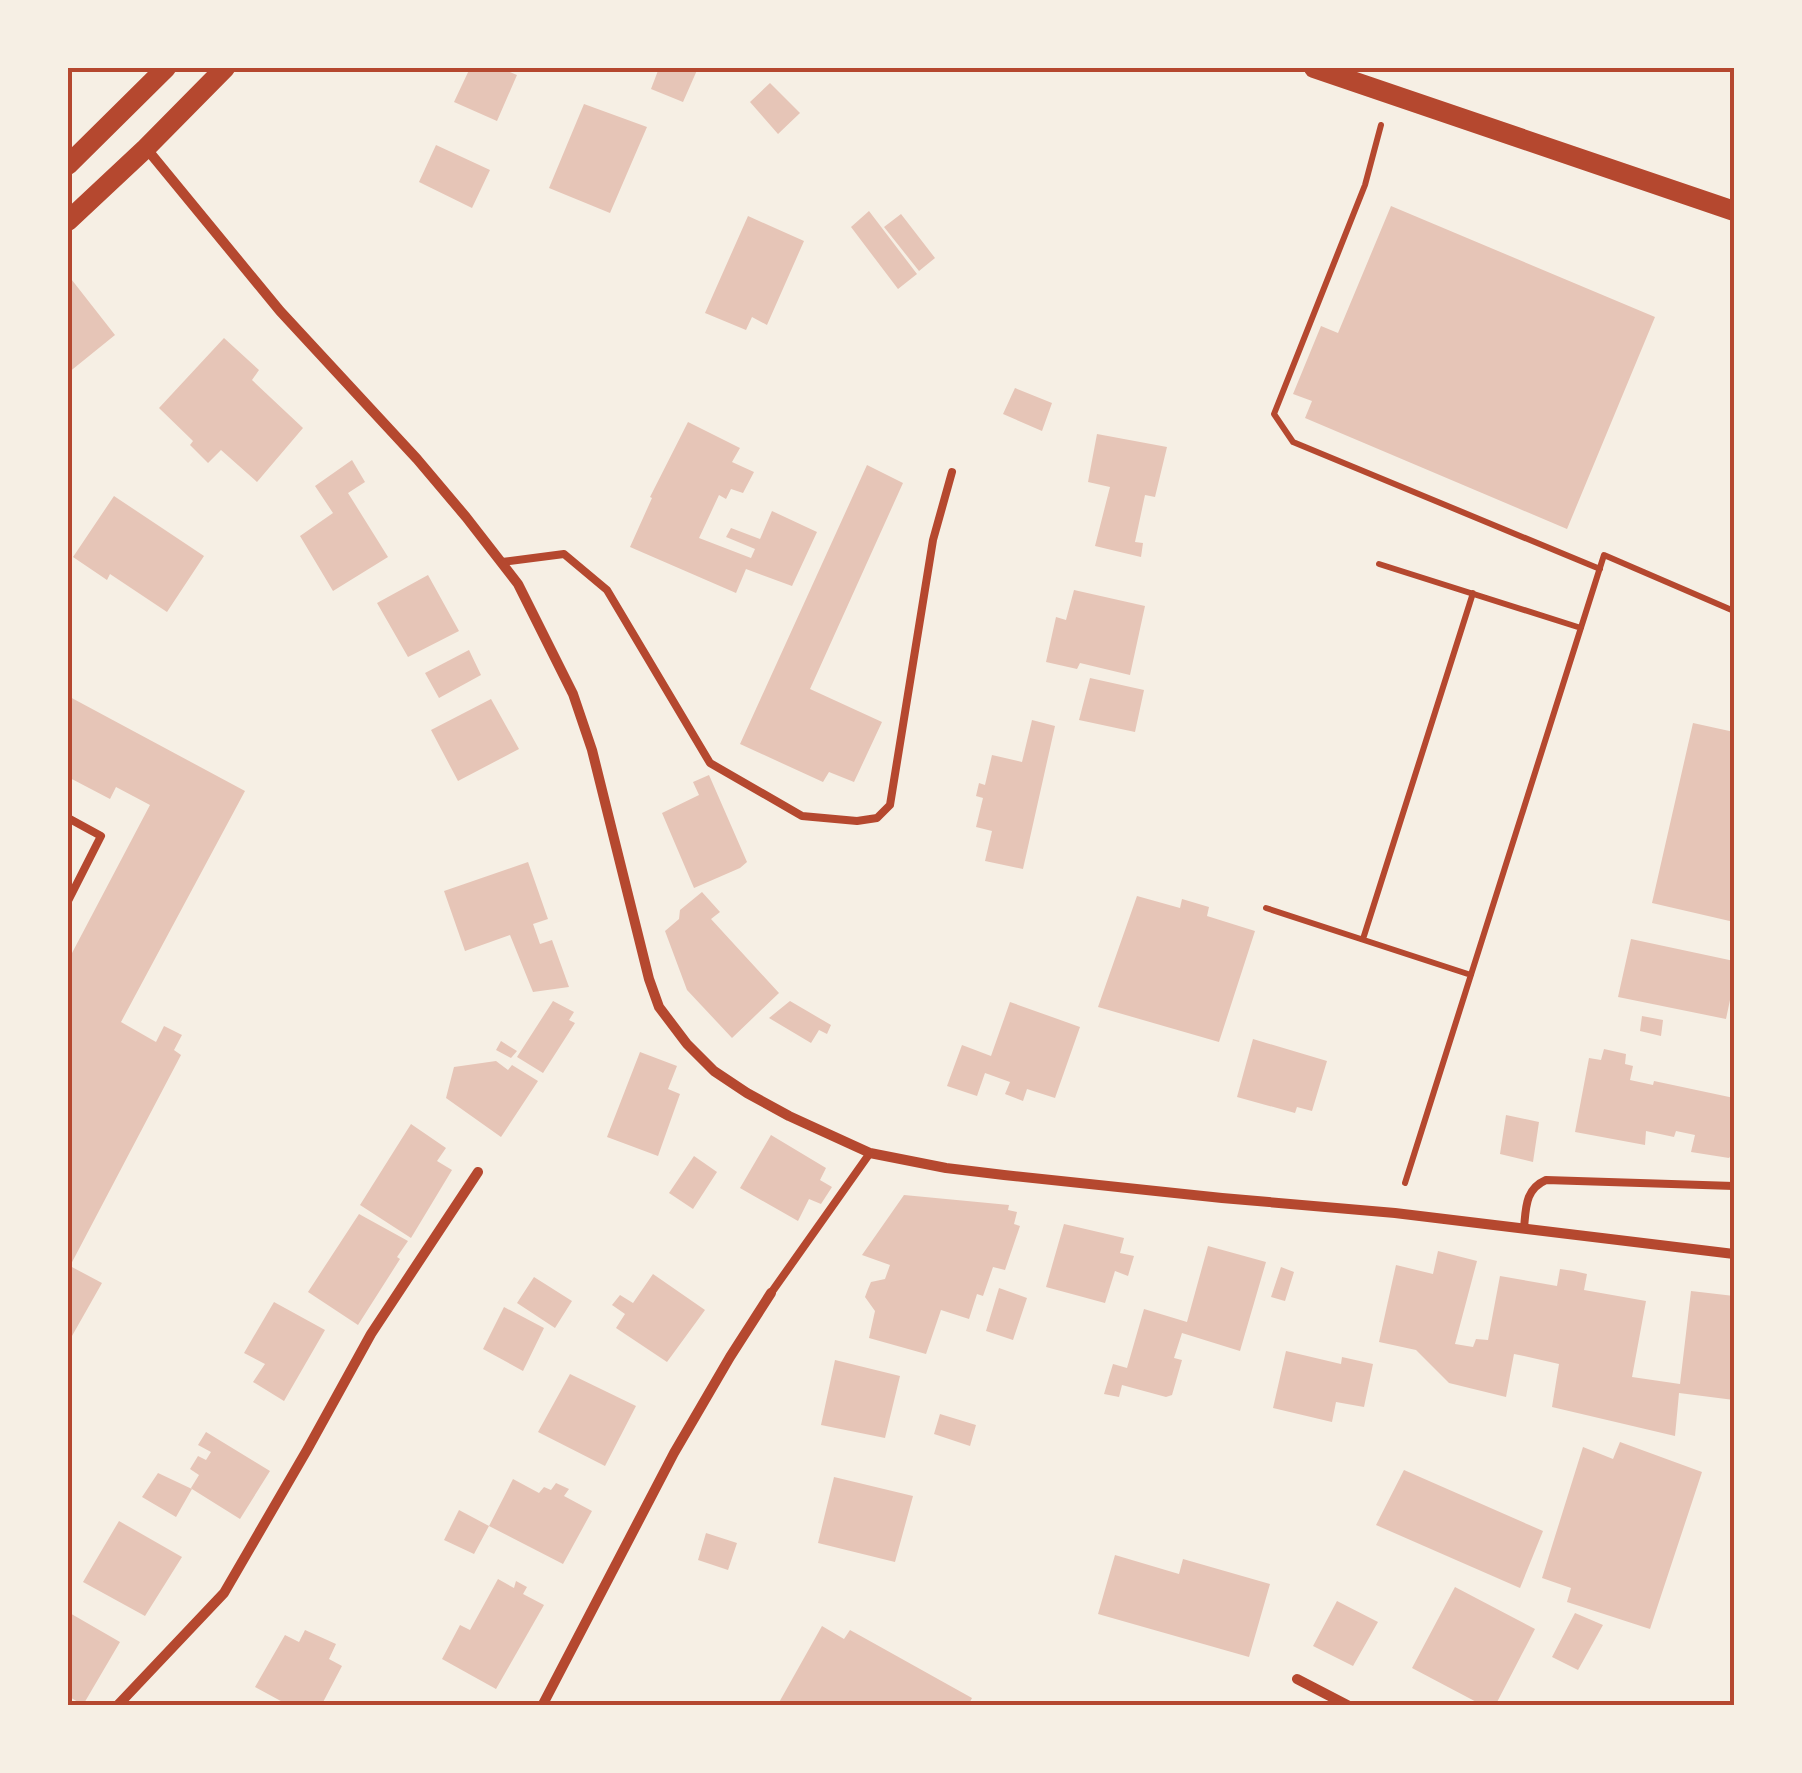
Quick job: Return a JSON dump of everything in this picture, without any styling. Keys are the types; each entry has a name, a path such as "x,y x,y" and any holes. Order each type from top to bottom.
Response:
{"main road":[{"path":"68,165 166,68"},
{"path":"68,221 225,68"},
{"path":"1314,68 1345,72 1734,210"}],"street":[{"path":"146,148 280,311 417,459 518,584 564,676 592,750 658,1008 704,1062 730,1082 789,1116 870,1153 946,1168 1395,1213 1734,1254"},
{"path":"117,1706 224,1593 371,1334 478,1172"},
{"path":"542,1706 674,1454 771,1292"},
{"path":"1297,1679 1349,1706"}],"lane":[{"path":"502,562 564,554 607,590 710,763 802,816 857,822 877,818 890,805 934,540 952,472"},
{"path":"68,818 101,836 68,901"},
{"path":"771,1292 870,1153"},
{"path":"1524,1228 1527,1198 1538,1183 1546,1180 1734,1186"}],"path":[{"path":"1378,136 1365,185 1274,414 1294,442 1600,568"},
{"path":"1395,1213 1604,555 1734,611"},
{"path":"1379,564 1582,628"},
{"path":"1363,939 1473,593"},
{"path":"1266,908 1471,975"}],"building":[{"path":"470,68 500,68 517,75 497,121 454,102"},
{"path":"659,68 698,68 683,102 651,89"},
{"path":"770,83 800,113 778,134 750,102"},
{"path":"584,104 647,127 610,213 549,188"},
{"path":"436,145 490,170 472,208 419,182"},
{"path":"1391,206 1655,317 1567,529 1305,418 1312,401 1293,394 1321,326 1338,333"},
{"path":"869,211 917,274 898,289 851,227"},
{"path":"901,214 935,258 919,271 884,227"},
{"path":"748,216 804,241 767,325 752,317 746,330 705,313"},
{"path":"68,275 115,335 68,373"},
{"path":"224,338 259,370 252,380 303,428 257,482 221,450 208,463 190,445 193,441 159,408"},
{"path":"1015,388 1052,403 1042,431 1003,414"},
{"path":"688,422 740,448 732,462 754,472 743,493 731,489 726,499 719,495 699,538 751,558 755,549 726,537 731,528 760,539 772,511 817,532 792,586 746,569 736,593 630,547"},
{"path":"1097,434 1167,447 1155,497 1145,495 1135,542 1143,543 1141,557 1095,546 1110,487 1088,482"},
{"path":"352,460 365,482 348,493 388,557 333,591 300,536 333,513 315,486"},
{"path":"867,465 903,483 810,689 882,722 854,782 829,772 823,782 740,744"},
{"path":"114,496 204,556 167,612 110,574 107,580 73,557"},
{"path":"428,575 459,631 408,657 377,603"},
{"path":"1074,590 1145,606 1130,675 1080,663 1077,669 1046,662 1056,617 1066,620"},
{"path":"469,650 481,675 439,698 425,673"},
{"path":"1090,678 1144,690 1135,732 1079,720"},
{"path":"68,696 245,791 121,1022 156,1042 164,1026 182,1035 174,1050 181,1055 70,1266 102,1283 68,1343 68,950 72,953 150,805 116,787 110,799 68,777"},
{"path":"491,699 519,749 458,781 431,730"},
{"path":"1032,720 1055,726 1023,869 985,861 992,831 976,827 983,798 976,796 979,783 985,785 992,755 1022,762"},
{"path":"1693,723 1734,732 1734,922 1652,903"},
{"path":"709,775 747,862 694,888 662,813 699,795 693,782"},
{"path":"528,862 548,919 533,924 540,944 552,940 569,987 533,992 510,935 465,951 444,891"},
{"path":"702,892 720,912 711,919 779,993 732,1038 687,990 665,931 679,919 680,910"},
{"path":"1137,896 1180,908 1182,899 1209,907 1207,916 1255,931 1219,1042 1098,1007"},
{"path":"1631,939 1734,961 1726,1019 1618,997"},
{"path":"553,1001 574,1012 569,1020 575,1023 543,1073 517,1057"},
{"path":"790,1001 831,1025 827,1034 819,1030 811,1043 769,1018"},
{"path":"1010,1002 1080,1027 1055,1098 1027,1089 1023,1101 1005,1094 1010,1082 985,1073 977,1096 947,1086 962,1045 991,1056"},
{"path":"1642,1016 1663,1020 1661,1036 1640,1031"},
{"path":"1253,1039 1327,1061 1312,1111 1297,1107 1295,1113 1237,1097"},
{"path":"501,1041 517,1051 511,1058 496,1050"},
{"path":"1604,1049 1626,1054 1625,1064 1633,1066 1630,1080 1653,1085 1654,1081 1734,1098 1734,1155 1729,1158 1691,1152 1695,1135 1676,1131 1674,1137 1646,1131 1645,1145 1575,1132 1589,1058 1601,1060"},
{"path":"640,1052 677,1066 668,1089 680,1094 658,1156 607,1137"},
{"path":"496,1061 508,1070 512,1065 538,1081 501,1137 446,1098 454,1067"},
{"path":"1506,1115 1539,1122 1533,1162 1500,1154"},
{"path":"411,1124 446,1148 437,1161 452,1170 411,1238 360,1205"},
{"path":"771,1135 826,1168 820,1180 832,1187 821,1204 809,1199 798,1221 740,1188"},
{"path":"694,1156 717,1172 693,1209 669,1193"},
{"path":"904,1195 1009,1205 1008,1210 1017,1212 1014,1224 1020,1226 1005,1270 993,1267 983,1296 977,1294 969,1319 941,1310 926,1354 869,1338 875,1311 865,1297 871,1282 885,1279 890,1265 862,1255"},
{"path":"359,1214 408,1241 358,1325 308,1292"},
{"path":"1064,1224 1124,1238 1120,1253 1134,1256 1128,1276 1115,1271 1105,1303 1046,1287"},
{"path":"1208,1246 1266,1262 1240,1351 1182,1333 1174,1358 1182,1360 1172,1395 1166,1397 1122,1385 1119,1397 1104,1394 1113,1364 1127,1368 1144,1309 1187,1322"},
{"path":"1438,1251 1477,1261 1455,1344 1473,1347 1476,1339 1488,1340 1500,1276 1557,1286 1560,1269 1574,1271 1587,1274 1584,1290 1646,1301 1632,1377 1680,1384 1691,1291 1734,1296 1734,1400 1679,1393 1675,1436 1552,1407 1559,1364 1514,1354 1506,1397 1449,1383 1416,1350 1379,1342 1396,1265 1433,1274"},
{"path":"1281,1267 1294,1272 1285,1301 1271,1297"},
{"path":"653,1274 705,1310 667,1362 616,1328 625,1314 612,1305 620,1295 633,1303"},
{"path":"534,1277 572,1301 555,1328 517,1303"},
{"path":"999,1288 1027,1298 1013,1340 986,1331"},
{"path":"274,1302 325,1330 284,1401 253,1382 265,1364 244,1353"},
{"path":"504,1307 544,1328 523,1371 483,1349"},
{"path":"1286,1351 1341,1364 1342,1357 1373,1364 1364,1407 1336,1402 1332,1422 1273,1408"},
{"path":"835,1360 900,1376 885,1438 821,1425"},
{"path":"570,1374 636,1406 605,1466 538,1432"},
{"path":"940,1414 976,1425 970,1446 934,1434"},
{"path":"206,1432 270,1471 240,1519 191,1488 199,1475 190,1469 198,1456 206,1460 211,1452 198,1445"},
{"path":"1620,1442 1702,1472 1650,1629 1567,1602 1571,1588 1542,1578 1583,1447 1613,1459"},
{"path":"1404,1470 1543,1531 1520,1588 1376,1525"},
{"path":"158,1473 192,1489 176,1517 142,1497"},
{"path":"834,1477 913,1496 895,1562 818,1543"},
{"path":"513,1479 539,1493 544,1487 551,1490 556,1483 569,1489 564,1496 592,1511 563,1564 489,1526"},
{"path":"459,1510 489,1526 474,1554 444,1540"},
{"path":"119,1521 182,1557 145,1616 83,1582"},
{"path":"706,1533 737,1543 728,1570 698,1560"},
{"path":"1115,1555 1179,1574 1183,1559 1270,1584 1249,1657 1098,1614"},
{"path":"498,1579 514,1588 516,1581 527,1587 523,1594 544,1605 496,1689 442,1659 460,1625 470,1630"},
{"path":"1455,1587 1535,1629 1495,1706 1484,1706 1412,1668"},
{"path":"1337,1601 1378,1622 1353,1666 1313,1646"},
{"path":"68,1612 120,1642 83,1705 68,1696"},
{"path":"1575,1613 1603,1625 1578,1670 1552,1657"},
{"path":"822,1626 844,1639 850,1630 972,1698 968,1706 777,1706"},
{"path":"305,1630 336,1644 329,1659 342,1666 321,1706 290,1706 255,1687 285,1635 299,1642"}]}
